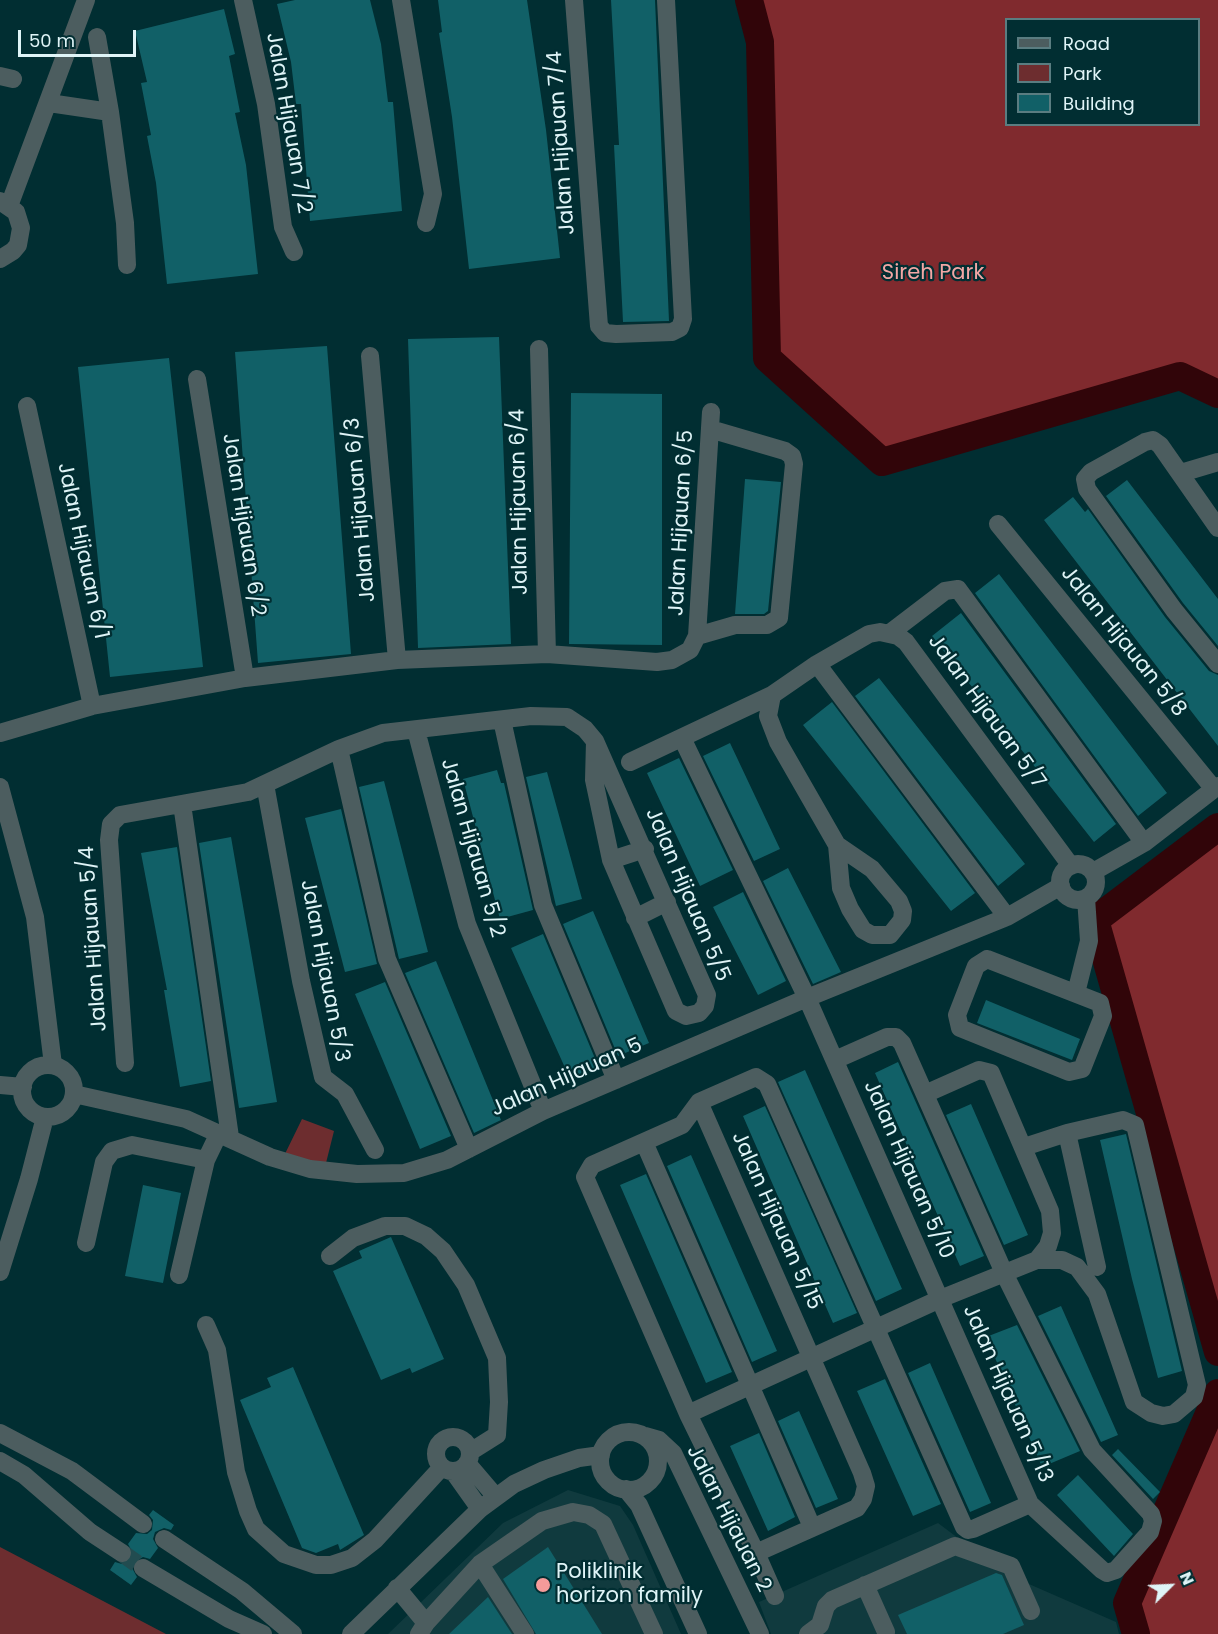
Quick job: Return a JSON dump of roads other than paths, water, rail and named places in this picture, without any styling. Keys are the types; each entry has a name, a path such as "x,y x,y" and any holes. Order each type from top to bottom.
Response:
{"street":[{"path":"0,259 13,251 21,237 20,220 5,204 49,103 86,0"},
{"name":"Jalan Hijauan 7/2","path":"243,0 266,104 284,227 294,252"},
{"path":"401,0 433,194 426,222"},
{"name":"Jalan Hijauan 7/4","path":"574,0 599,326 605,333 672,332 682,324 666,0"},
{"path":"97,37 125,223 127,265"},
{"path":"49,103 110,112"},
{"name":"Jalan Hijauan 6/4","path":"539,349 547,654"},
{"name":"Jalan Hijauan 6/3","path":"370,356 397,660"},
{"name":"Jalan Hijauan 6/2","path":"197,379 245,678"},
{"name":"Jalan Hijauan 6/1","path":"27,406 92,706"},
{"name":"Jalan Hijauan 6/5","path":"710,420 785,451 792,456 794,464 779,618 767,625 735,625 698,636 710,420"},
{"path":"1218,528 1160,445 1149,440 1090,472 1085,484 1174,610 1218,664"},
{"path":"1180,473 1218,462"},
{"name":"Jalan Hijauan 5/8","path":"998,524 1216,788"},
{"path":"630,762 772,695 869,634 890,633 945,591 958,589 1144,843"},
{"name":"Jalan Hijauan 5/7","path":"890,633 906,642 1071,866"},
{"path":"0,733 92,706 245,678 397,660 547,654 657,662 672,660 690,650 698,636"},
{"path":"818,664 1007,917"},
{"path":"772,695 768,716 771,728 837,845 841,888 850,909 863,930 872,935 890,934 902,920 903,911 899,901 872,869 837,845"},
{"name":"Jalan Hijauan 5/5","path":"120,815 249,792 339,749 383,733 531,716 567,717 585,729 595,741 645,849 707,995 705,1006 695,1015 686,1016 676,1011 611,860 594,780 595,741"},
{"path":"502,720 543,905 616,1080"},
{"name":"Jalan Hijauan 5/2","path":"416,730 467,924 543,1111"},
{"name":"Jalan Hijauan 5/10","path":"682,738 807,998 940,1299"},
{"path":"339,749 387,959 469,1149"},
{"name":"Jalan Hijauan 5/3","path":"265,784 301,981 322,1077 345,1094 375,1150"},
{"path":"0,786 36,917 52,1065"},
{"path":"1093,872 1144,843 1216,788"},
{"path":"179,1275 206,1160 224,1135 182,804"},
{"name":"Jalan Hijauan 5/4","path":"120,815 111,824 109,840 125,1063"},
{"path":"611,860 645,849"},
{"path":"1083,865 1093,872 1095,890 1086,898 1074,899 1064,892 1061,886 1062,874 1071,866 1083,865"},
{"name":"Jalan Hijauan 5","path":"74,1094 186,1119 270,1157 310,1169 357,1174 404,1173 447,1160 543,1111 807,998 1007,917 1061,886"},
{"path":"1076,993 1089,941 1086,898"},
{"path":"635,918 667,902"},
{"path":"992,959 1076,993 1100,1003 1103,1016 1084,1065 1078,1072 1069,1072 960,1028 957,1015 976,966 982,960 992,959"},
{"path":"835,1060 887,1037 896,1037 902,1043 1005,1275"},
{"path":"52,1065 69,1075 74,1094 64,1112 45,1117 28,1107 22,1087 33,1070 52,1065"},
{"path":"925,1094 978,1071 988,1070 994,1076 1050,1211 1052,1233 1048,1246 1037,1260"},
{"path":"775,1596 688,1414 585,1177 592,1165 684,1123 699,1102 752,1078 765,1080 877,1327 964,1527 968,1530 973,1529 1030,1504"},
{"path":"0,1085 22,1087"},
{"name":"Jalan Hijauan 5/15","path":"699,1102 866,1486 863,1499 857,1508 756,1553"},
{"path":"0,1272 29,1179 45,1117"},
{"path":"688,1414 751,1388 940,1299 1005,1275 1037,1260 1062,1260 1077,1267 1097,1294 1134,1402 1151,1413 1174,1414 1194,1397 1197,1385 1137,1129 1132,1122 1123,1120 1067,1133 1024,1147"},
{"path":"1067,1133 1097,1267"},
{"path":"644,1142 812,1527"},
{"path":"86,1243 104,1162 112,1151 132,1145 206,1160"},
{"path":"206,1325 217,1350 236,1472 256,1529 284,1554 316,1565 331,1565 352,1558 375,1540 458,1463 497,1435 499,1402 497,1358 466,1285 443,1251 426,1236 405,1226 385,1226 353,1238 330,1256"},
{"name":"Jalan Hijauan 5/13","path":"940,1299 1030,1504 1107,1573 1116,1570 1150,1532 1154,1521 1151,1514 1092,1449 1005,1275"},
{"path":"627,1432 645,1436 657,1451 657,1470 645,1485 626,1489 617,1487 604,1473 601,1455 604,1446 618,1434 627,1432"},
{"path":"0,1433 72,1471 143,1524"},
{"name":"Jalan Hijauan 2","path":"645,1436 658,1440 673,1453 760,1634"},
{"path":"351,1634 480,1509 514,1484 544,1470 579,1458 601,1455"},
{"path":"0,1461 24,1475 90,1532 122,1553"},
{"path":"458,1463 496,1497"},
{"path":"458,1463 480,1509"},
{"path":"626,1489 639,1505 698,1634"},
{"path":"397,1588 423,1628 480,1564 542,1521 573,1512 589,1515 603,1524 654,1634"},
{"path":"164,1539 242,1591 293,1634"},
{"path":"808,1634 820,1624 826,1606 832,1599 955,1546 1011,1566 1031,1611"},
{"path":"480,1564 525,1634"},
{"path":"143,1568 229,1619 263,1634"},
{"path":"865,1585 886,1632"}],"waterway":[{"path":"749,0 760,42 767,358 882,462 1180,376 1218,394"},
{"path":"1218,827 1095,920 1218,1352"},
{"path":"1136,1634 1127,1603 1218,1393"}],"tunnel":[{"path":"122,1553 143,1568"}],"place":[{"name":"Poliklinik horizon family","path":"543,1585"}],"park label":[{"name":"Sireh Park","path":"933,274"}]}
